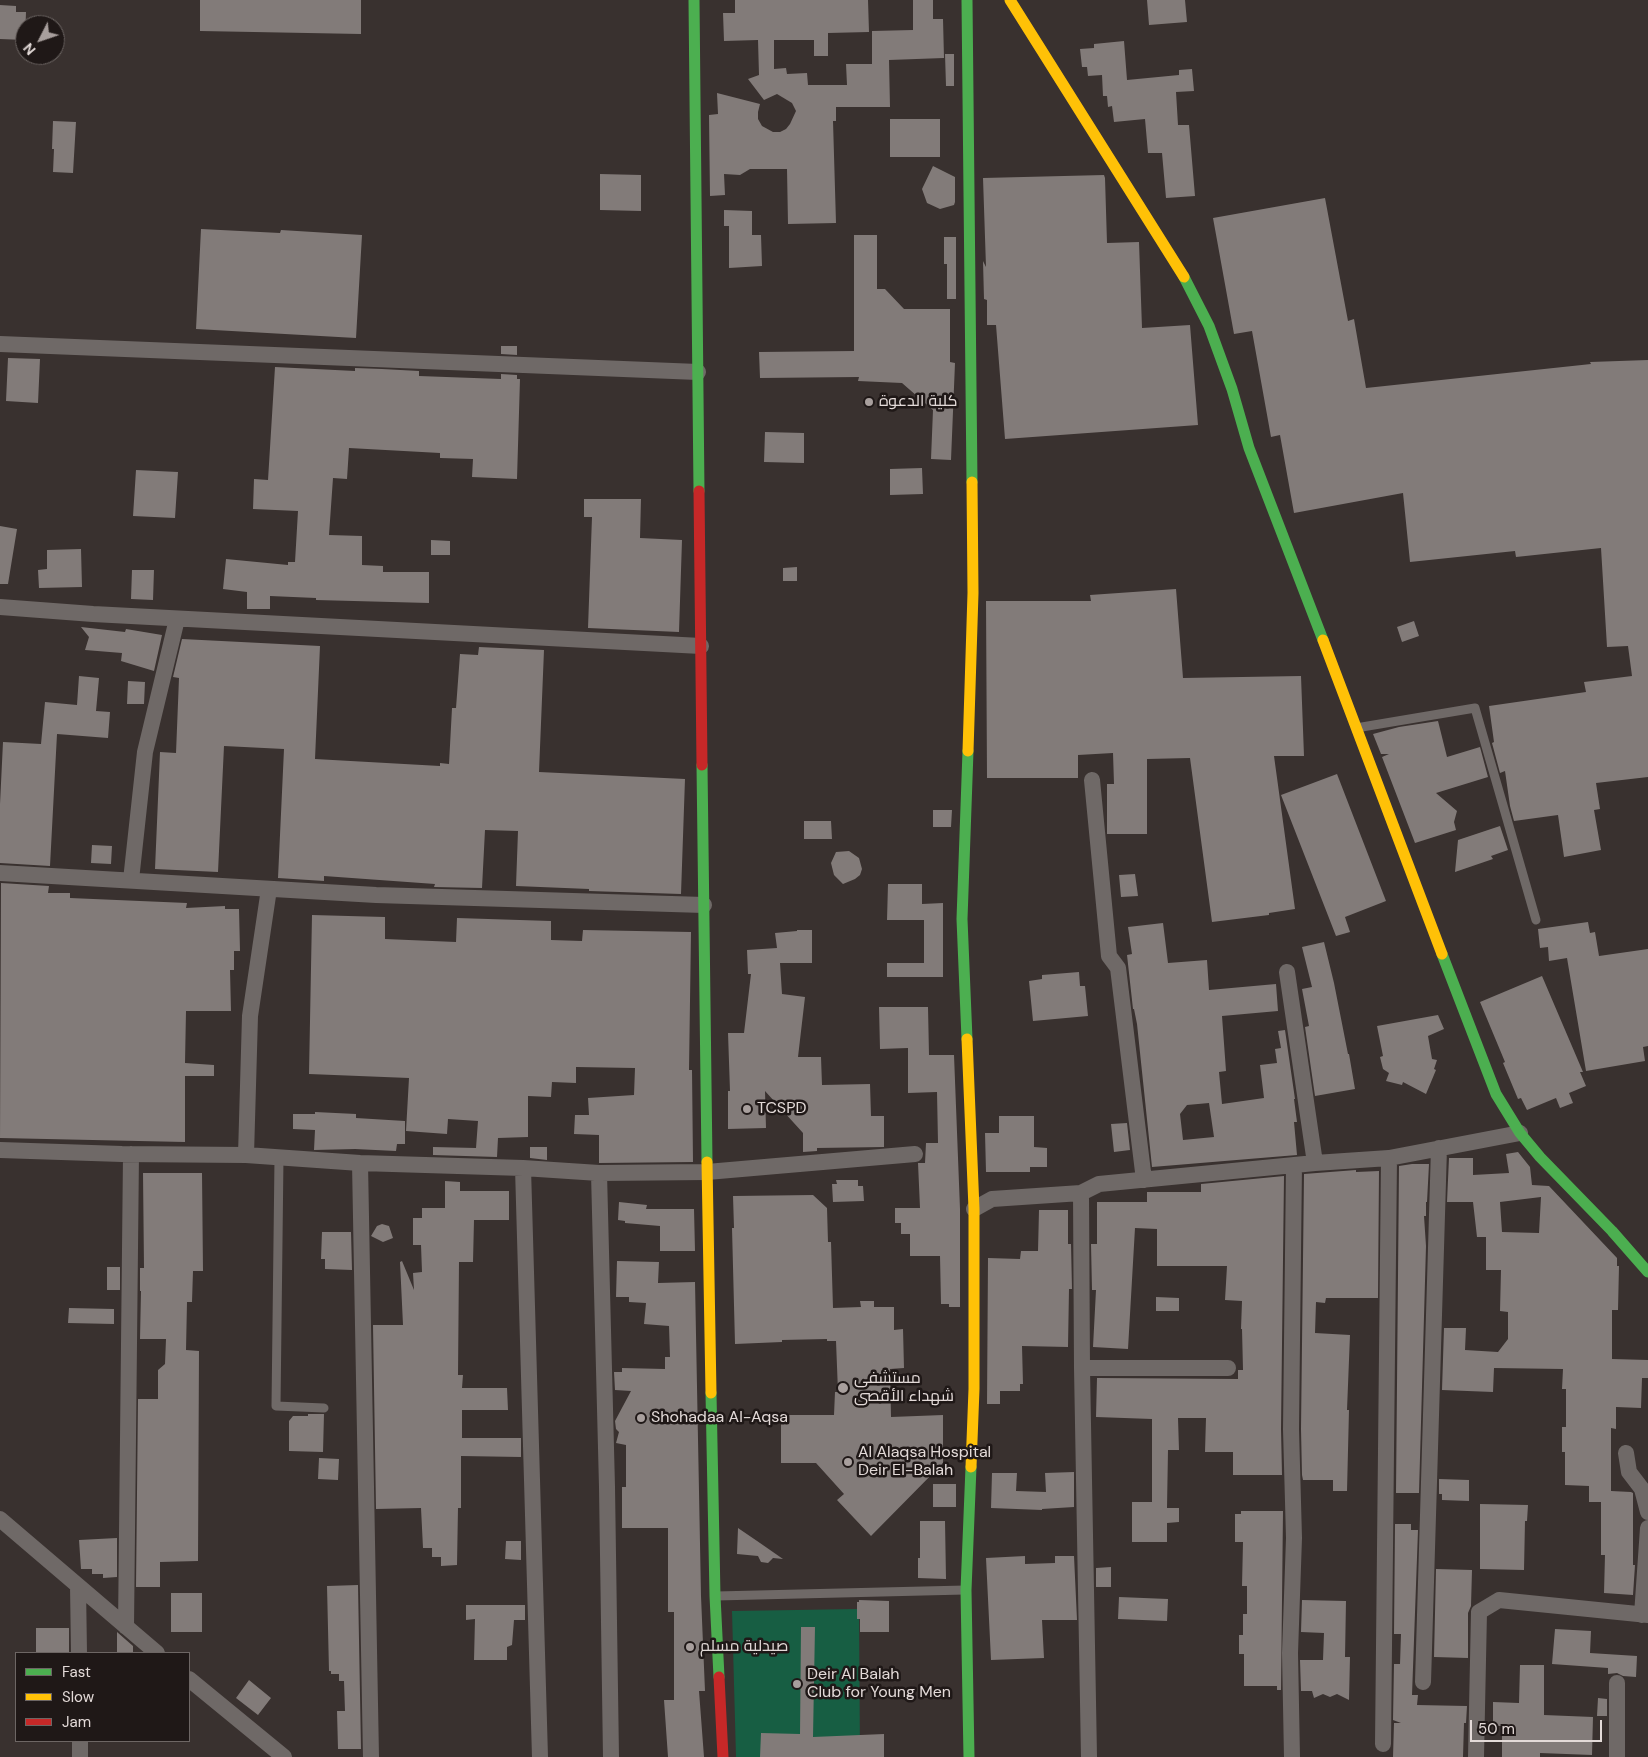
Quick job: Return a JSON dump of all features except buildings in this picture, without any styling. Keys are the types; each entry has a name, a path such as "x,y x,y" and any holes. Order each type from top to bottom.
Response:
{"street":[{"path":"694,0 707,1172 716,1596 723,1757"},
{"path":"967,0 973,593 962,919 974,1209 974,1389 966,1590 969,1757"},
{"path":"1010,0 1182,274 1209,326 1232,389 1249,448 1496,1094 1520,1133 1540,1157 1612,1230 1648,1272"},
{"path":"0,344 698,372"},
{"path":"0,607 93,614 702,646"},
{"path":"131,880 145,752 177,618"},
{"path":"1092,780 1109,956 1118,968 1144,1180"},
{"path":"0,872 376,895 704,905"},
{"path":"246,1156 250,1016 269,889"},
{"path":"1287,972 1315,1163"},
{"path":"974,1209 992,1199 1081,1193 1099,1184 1315,1163 1390,1158 1520,1133"},
{"path":"1423,1682 1439,1148"},
{"path":"0,1150 246,1156 360,1163 523,1168 599,1173 707,1172 915,1154"},
{"path":"126,1627 131,1154"},
{"path":"1383,1744 1390,1158"},
{"path":"360,1163 371,1757"},
{"path":"1292,1757 1290,1653 1294,1538 1291,1428 1294,1165"},
{"path":"523,1168 540,1757"},
{"path":"599,1173 608,1496 611,1757"},
{"path":"1081,1193 1089,1757"},
{"path":"1082,1368 1228,1368"},
{"path":"1626,1454 1629,1472 1642,1489 1648,1512"},
{"path":"0,1519 157,1652"},
{"path":"1476,1757 1479,1612 1499,1600 1645,1615 1648,1528"},
{"path":"78,1586 79,1652"},
{"path":"190,1680 284,1757"},
{"path":"1617,1683 1617,1757"},
{"path":"80,1742 80,1757"}],"lane":[{"path":"1356,728 1475,708 1536,920"},
{"path":"278,1158 276,1406 324,1408"},
{"path":"716,1596 966,1590"}],"green space":[{"name":"Deir Al Balah Club for Young Men","path":"859,1609 860,1757 736,1757 732,1611"}],"traffic: fast":[{"path":"694,0 699,491"},
{"path":"967,0 972,482"},
{"path":"1184,277 1209,326 1232,389 1249,448 1323,640"},
{"path":"967,1039 962,919 968,751"},
{"path":"702,765 707,1162"},
{"path":"1442,954 1496,1094 1520,1133 1540,1157 1612,1231 1648,1272"},
{"path":"711,1393 715,1596 719,1677"},
{"path":"969,1757 966,1590 971,1467"}],"traffic: slow":[{"path":"1010,0 1184,277"},
{"path":"968,751 973,593 972,482"},
{"path":"1323,640 1442,954"},
{"path":"967,1039 974,1209 974,1389 971,1467"},
{"path":"707,1162 711,1393"}],"traffic: jam":[{"path":"699,491 702,765"},
{"path":"719,1677 723,1757"}],"place":[{"name":"كلية الدعوة","path":"869,402"},
{"name":"TCSPD","path":"747,1109"},
{"name":"مستشفى شهداء الأقصى","path":"843,1388"},
{"name":"Shohadaa Al-Aqsa","path":"641,1418"},
{"name":"Al Alaqsa Hospital Deir El-Balah","path":"848,1462"},
{"name":"صيدلية مسلم","path":"690,1647"},
{"name":"Deir Al Balah Club for Young Men","path":"797,1684"}]}
